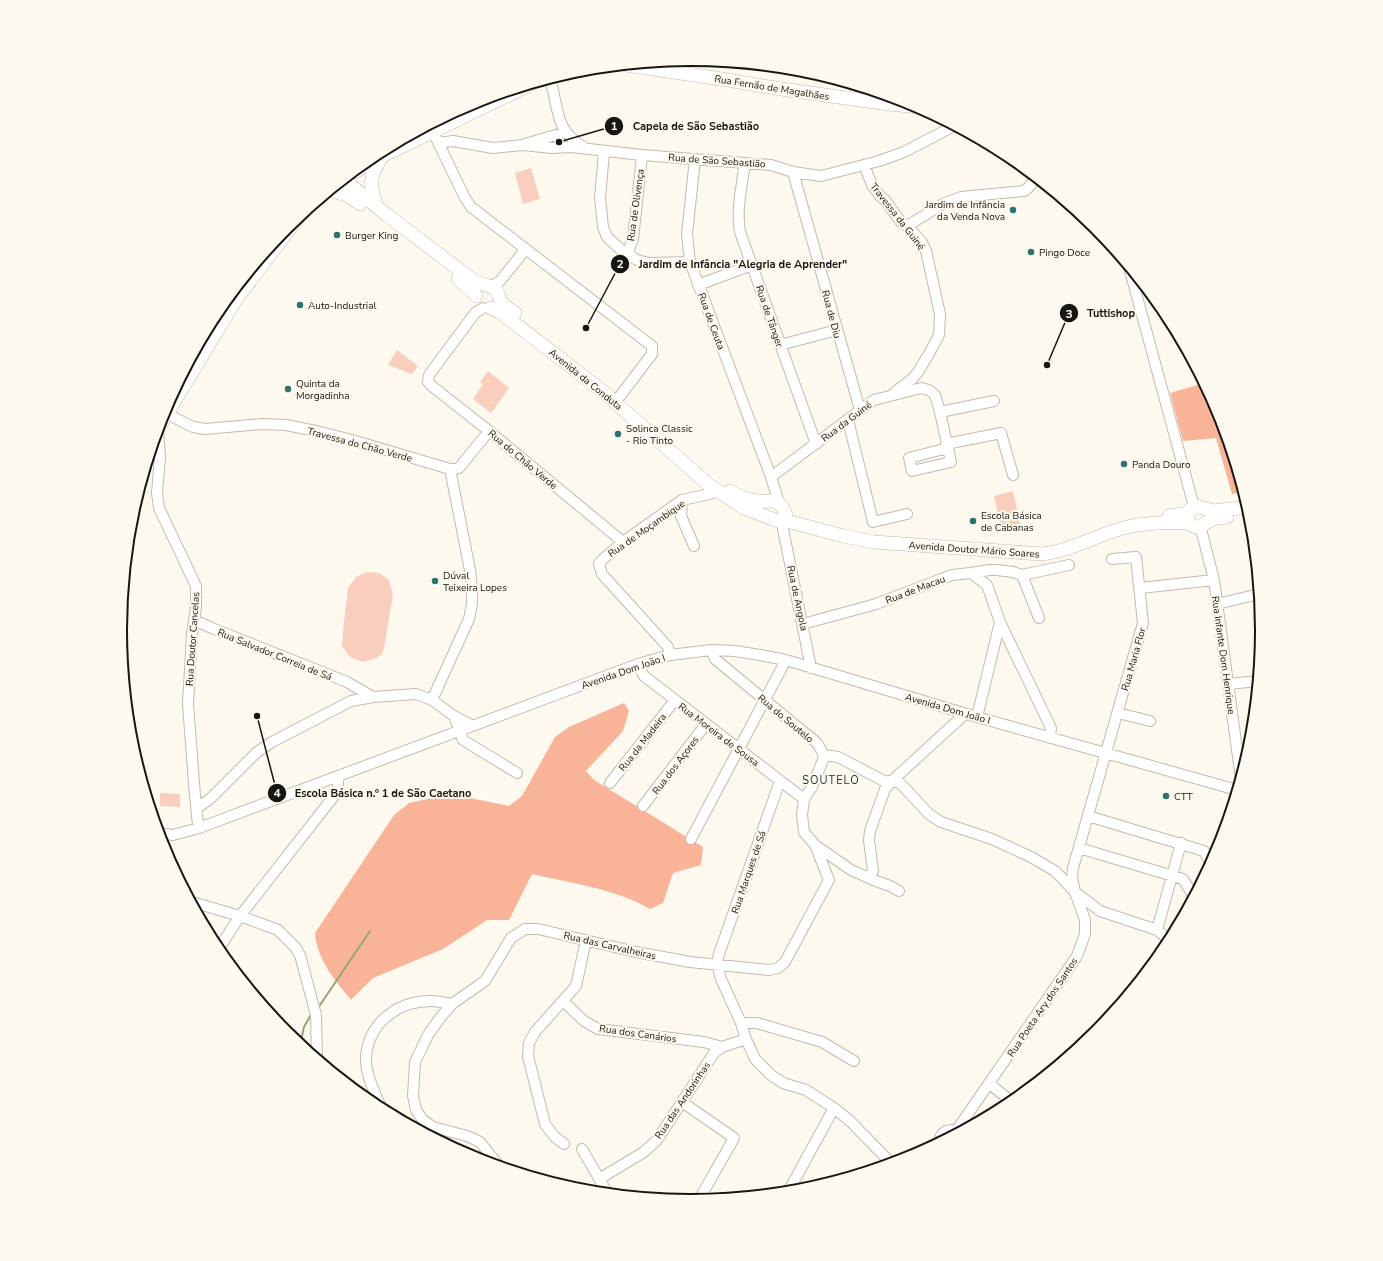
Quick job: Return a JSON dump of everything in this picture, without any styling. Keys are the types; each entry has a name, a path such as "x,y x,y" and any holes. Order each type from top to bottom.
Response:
{"main road":[{"name":"Rua Fernão de Magalhães","path":"646,68 834,97 895,104"},
{"path":"412,141 436,138 509,96"},
{"path":"377,207 372,194 371,182 374,172 381,159"},
{"name":"Avenida da Conduta","path":"348,183 472,280 480,285 495,288 503,304 620,396 714,479 742,498 760,502 780,514"},
{"name":"Avenida da Conduta","path":"339,190 352,198 469,288 481,305 500,312 601,390 715,490 744,508 780,514"},
{"path":"495,288 497,303 481,305 479,289 495,288"},
{"path":"181,389 226,311"},
{"name":"Avenida Doutor Mário Soares","path":"780,514 843,536 874,542 1042,554 1061,550 1126,528 1197,517 1216,511 1242,508"},
{"name":"Avenida Doutor Mário Soares","path":"1197,517 1215,518 1244,516"}],"street":[{"path":"551,84 561,124 566,132"},
{"name":"Rua de São Sebastião","path":"523,145 552,148 571,147 604,152 771,165 793,172 821,176 864,165 904,152 949,128"},
{"name":"Rua de São Sebastião","path":"436,138 493,148 523,145 566,132 589,150"},
{"path":"436,138 467,202 525,250 652,346 652,354 620,396"},
{"path":"604,152 600,198 603,227 607,237 628,255 637,260 650,263 690,262"},
{"name":"Rua de Olivença","path":"628,255 633,239 642,155"},
{"name":"Rua de Ceuta","path":"695,159 687,234 690,262 771,477"},
{"name":"Rua de Tânger","path":"744,163 739,225 740,232 816,444"},
{"name":"Travessa da Guiné","path":"864,165 872,185 900,221 907,226 921,242 926,251 940,314 938,335 918,372 894,394"},
{"name":"Rua de Diu","path":"793,172 860,410"},
{"path":"907,226 943,204 961,197 1024,191 1033,181"},
{"path":"495,288 525,250"},
{"path":"698,285 752,264"},
{"name":"Rua Infante Dom Henrique","path":"1132,278 1214,580 1239,767"},
{"name":"Rua do Chão Verde","path":"481,305 429,375 428,382 623,542"},
{"path":"780,345 837,330"},
{"name":"Rua da Guiné","path":"771,477 874,400 920,388 930,390 935,395 940,412"},
{"path":"994,401 940,412 947,446 1001,433 1013,475"},
{"name":"Travessa do Chão Verde","path":"170,415 193,427 205,429 262,424 286,425 352,440 450,469"},
{"path":"848,420 873,522 906,514"},
{"path":"432,700 469,619 472,604 470,570 450,469 459,468 489,431"},
{"name":"Rua Doutor Cancelas","path":"159,442 160,457 157,493 159,508 196,586 188,704 199,828"},
{"path":"156,451 160,457"},
{"name":"Rua de Angola","path":"771,477 780,514 811,668"},
{"name":"Rua de Moçambique","path":"670,655 668,647 602,574 599,564 623,542 682,500 710,494 715,490"},
{"path":"682,500 681,516 694,546"},
{"name":"Rua Maria Flor","path":"1106,754 1143,623 1136,557 1112,558"},
{"path":"1039,618 1022,575 1069,565"},
{"name":"Rua de Macau","path":"803,624 876,604 952,575 989,570 1013,572 1022,575"},
{"path":"997,570 989,576 987,585 1000,622 1051,728 1050,738"},
{"path":"971,573 987,585"},
{"path":"1140,588 1214,580"},
{"path":"1217,604 1255,595"},
{"name":"Rua Salvador Correia de Sá","path":"194,620 214,630 347,682 373,697"},
{"path":"977,717 1000,622"},
{"path":"995,647 1006,645 1014,650"},
{"name":"Avenida Dom João I","path":"165,834 173,835 199,828 638,664 670,655 711,650 735,651 786,660 965,714 1233,789"},
{"name":"Rua do Soutelo","path":"711,650 714,659 817,743 824,755"},
{"path":"691,838 786,660"},
{"name":"Rua Moreira de Sousa","path":"638,664 644,676 804,799"},
{"path":"1228,684 1253,681"},
{"path":"197,808 210,799 256,753 272,742 351,701 373,697 416,694 432,700 454,716 473,726"},
{"name":"Rua da Madeira","path":"610,783 675,700"},
{"path":"1118,713 1150,721"},
{"path":"869,877 872,870 869,840 870,831 885,789 965,714"},
{"path":"454,716 461,731 463,740 517,773"},
{"name":"Rua dos Açores","path":"643,806 706,724"},
{"name":"Rua Poeta Ary dos Santos","path":"961,1126 1077,956 1081,947 1085,934 1085,920 1075,892 1072,878 1073,868 1106,754"},
{"path":"899,891 851,870 815,845 804,832 802,815 804,799 812,787 824,755 838,757 884,781 899,782 929,814 941,822 992,839 1031,857 1055,871 1075,892 1100,911 1157,930 1165,937"},
{"path":"222,944 240,916 338,791 338,777"},
{"name":"Rua Marques de Sá","path":"717,964 719,954 780,781"},
{"path":"1088,816 1204,851 1208,858"},
{"path":"1157,930 1181,843"},
{"name":"Rua das Carvalheiras","path":"493,1159 480,1142 467,1136 433,1127 423,1120 416,1110 413,1096 415,1062 428,1035 440,1018 452,1004 485,981 511,938 525,929 538,929 644,954 690,962 769,970 778,968 785,962 829,880 815,845"},
{"path":"1079,848 1183,879 1191,892"},
{"path":"198,904 240,916 278,930 295,947 300,955 316,1015 317,1053"},
{"path":"564,1144 554,1136 545,1124 528,1056 529,1043 535,1032 576,986 586,940"},
{"path":"717,964 721,979 755,1059 771,1075 783,1083 806,1090 834,1108 850,1121 888,1160"},
{"path":"378,1100 369,1078 366,1058 372,1036 384,1018 402,1006 417,1002 432,1000 452,1004"},
{"name":"Rua dos Canários","path":"563,1001 584,1021 598,1029 704,1042 722,1047"},
{"path":"741,1023 756,1022 822,1042 854,1061"},
{"name":"Rua das Andorinhas","path":"599,1179 644,1152 657,1140 714,1053 722,1047 746,1038"},
{"path":"990,1084 1007,1099"},
{"path":"682,1102 734,1138 702,1195"},
{"path":"791,1186 834,1108"},
{"path":"941,1137 944,1132 949,1130 952,1131"},
{"path":"582,1149 604,1188"}],"shaded area":[{"path":"531,168 540,199 523,204 515,173"},
{"path":"397,350 418,366 412,374 388,365"},
{"path":"488,371 509,388 491,413 473,399 483,384 480,382"},
{"path":"1200,384 1213,414 1226,449 1239,493 1232,494 1216,438 1183,441 1170,393"},
{"path":"1013,491 1021,528 1002,532 994,496"},
{"path":"367,572 379,573 389,580 393,595 382,654 376,658 363,662 350,657 342,646 348,588 356,577"},
{"path":"624,703 629,711 623,731 586,771 594,780 703,847 701,865 673,873 663,903 650,909 623,896 532,874 509,920 487,920 443,949 373,978 351,1000 333,977 323,961 316,943 315,933 394,815 409,803 451,794 509,806 522,796 555,737 569,727"},
{"path":"160,793 180,794 180,807 160,806"}],"waterway":[{"path":"318,1008 370,931"},
{"path":"301,1039 304,1027 312,1013"}],"place":[{"name":"Capela de São Sebastião","path":"559,142"},
{"name":"Jardim de Infância da Venda Nova","path":"1013,210"},
{"name":"Burger King","path":"337,235"},
{"name":"Pingo Doce","path":"1031,252"},
{"name":"Auto-Industrial","path":"300,305"},
{"name":"Jardim de Infância \"Alegria de Aprender\"","path":"586,328"},
{"name":"Tuttishop","path":"1047,365"},
{"name":"Quinta da Morgadinha","path":"288,389"},
{"name":"Solinca Classic - Rio Tinto","path":"618,434"},
{"name":"Panda Douro","path":"1124,464"},
{"name":"Escola Básica de Cabanas","path":"973,521"},
{"name":"Dúval Teixeira Lopes","path":"435,581"},
{"name":"Escola Básica n.º 1 de São Caetano","path":"257,716"},
{"name":"CTT","path":"1166,796"}],"district":[{"name":"SOUTELO","path":"831,780"}]}
